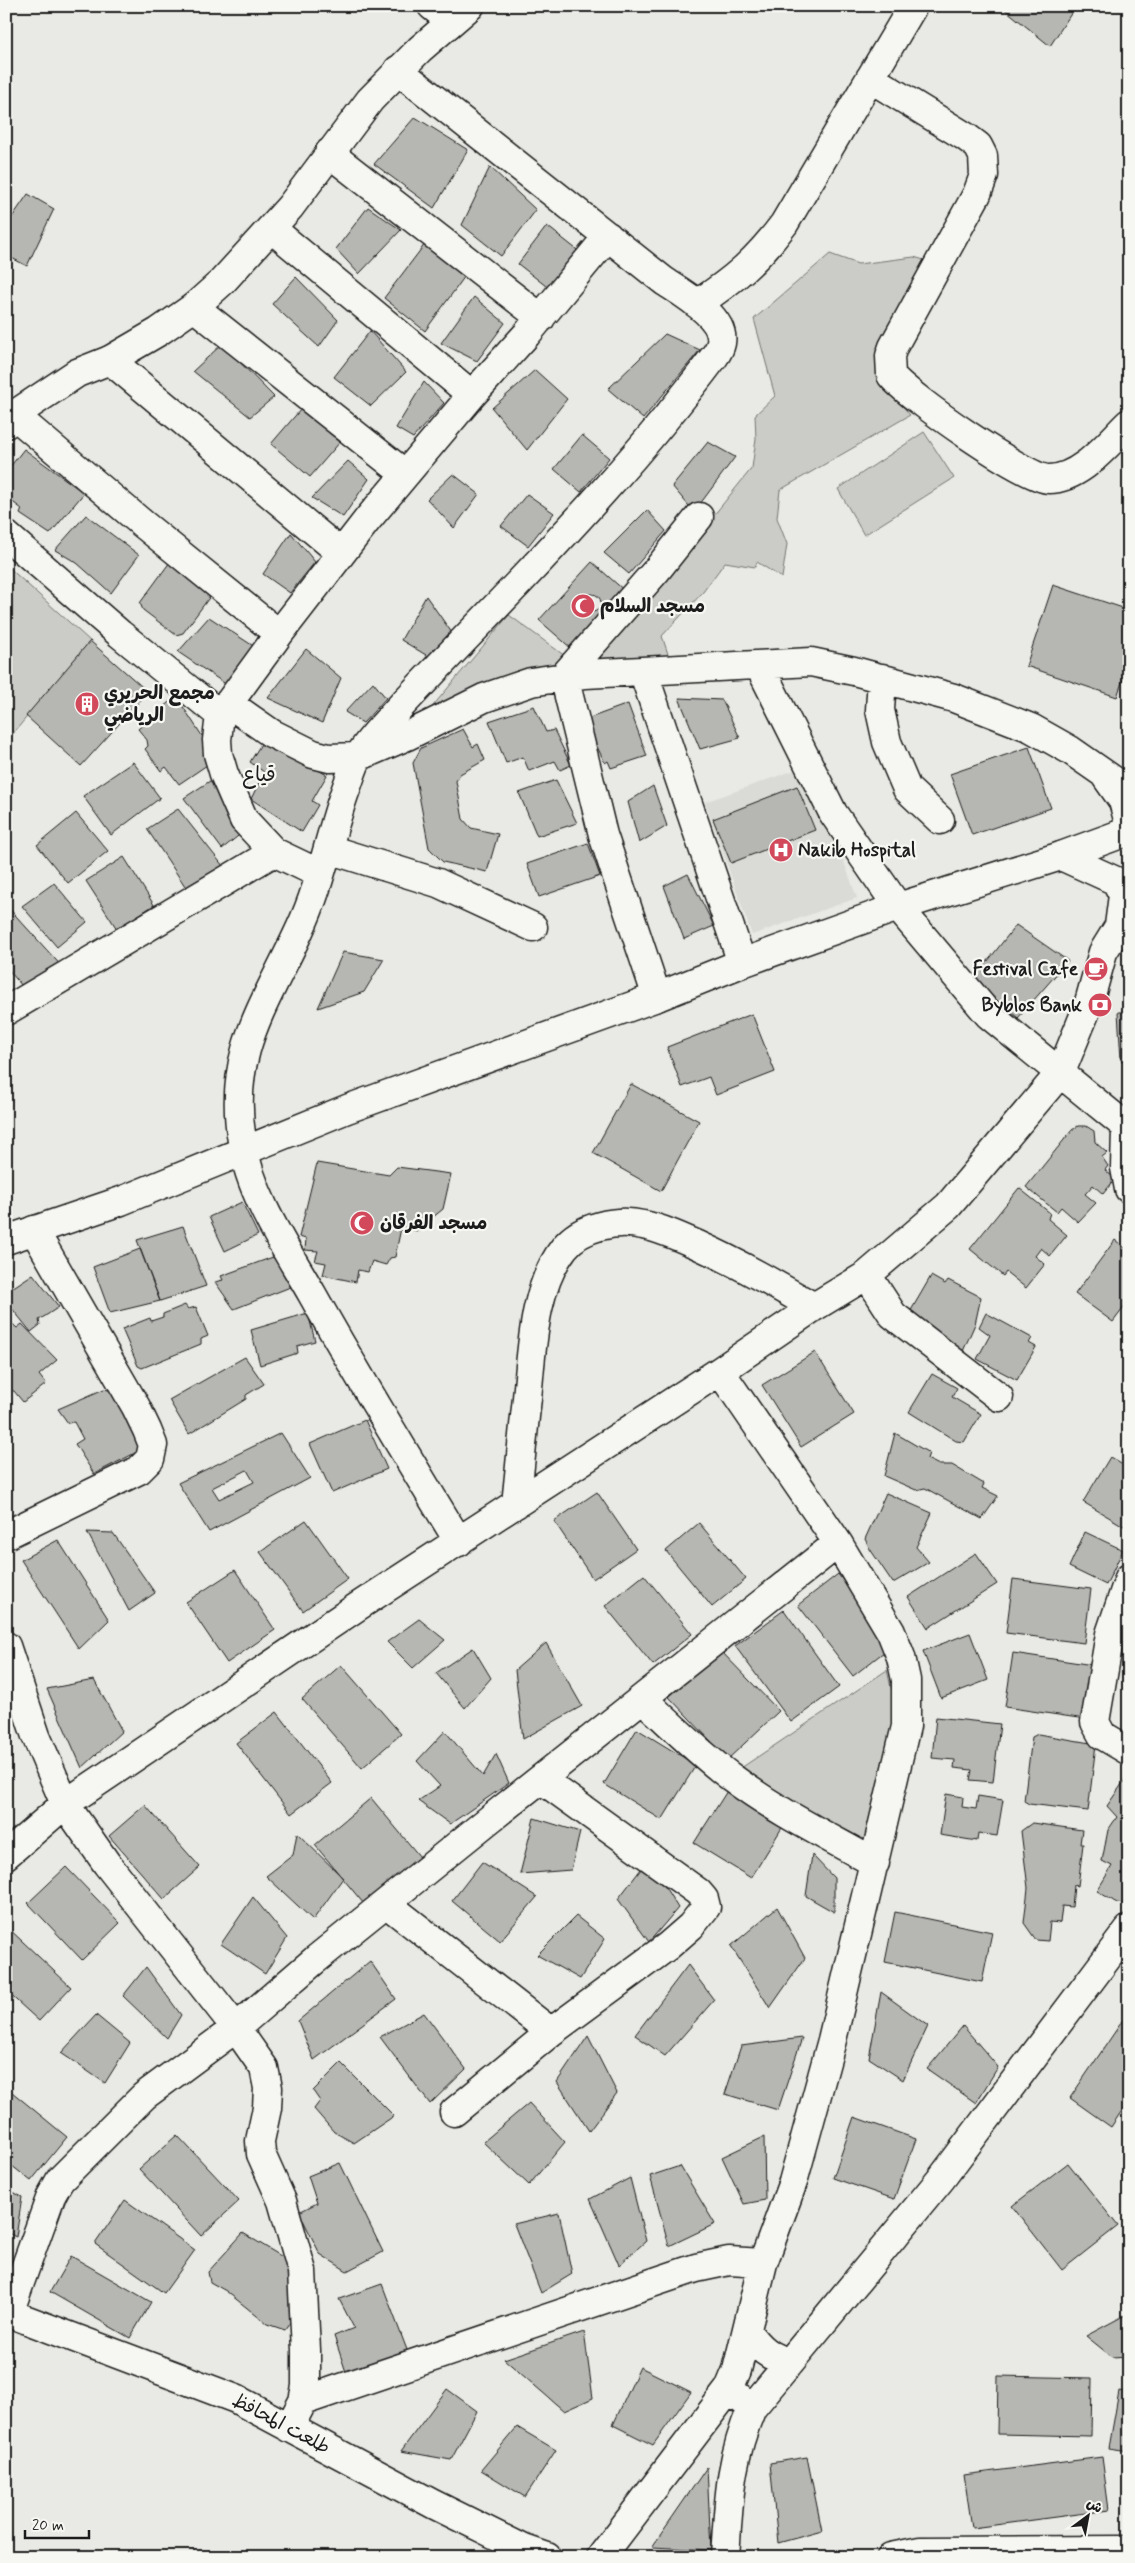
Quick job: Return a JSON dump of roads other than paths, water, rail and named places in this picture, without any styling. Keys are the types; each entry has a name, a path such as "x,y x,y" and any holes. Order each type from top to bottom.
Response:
{"street":[{"path":"698,304 741,274 763,253 784,224 914,6"},
{"path":"279,634 10,420 77,373 110,360 158,332 194,307 222,282 272,229 329,153 398,70 451,11"},
{"path":"398,70 664,281 698,304 716,322 721,336 721,344 714,358 640,447 564,533 389,718 358,757 333,828 306,917 244,1048 238,1097 244,1150 252,1180 293,1262 382,1418 459,1542"},
{"path":"870,78 978,146 986,166 977,194 893,347 890,356 891,375 910,394 940,415 1025,471 1048,479 1075,471 1088,462 1129,423"},
{"path":"329,153 541,318"},
{"path":"272,229 472,395"},
{"path":"533,927 438,883 274,852 244,820 224,774 217,740 224,709 341,553 405,474 541,318 608,236"},
{"path":"194,307 405,474"},
{"path":"110,360 341,553"},
{"path":"564,676 656,571 699,517"},
{"path":"6,535 120,634 224,709 304,750 329,758 358,757 389,745 484,698 531,682 564,676 811,662 882,678 954,698 1031,728 1098,768 1127,802"},
{"path":"759,665 832,813 898,907 989,1015 1061,1072 1127,1128 1125,1168 1129,1189"},
{"path":"643,671 742,963"},
{"path":"564,676 603,836 657,997"},
{"path":"882,678 880,710 886,742 907,789 940,820"},
{"path":"6,1535 139,1470 150,1459 153,1445 136,1407 14,1235 121,1201 398,1089 657,997 742,963 898,907 1061,856 1129,831"},
{"path":"6,1011 274,852"},
{"path":"6,1855 65,1804 357,1607 720,1371 814,1307 867,1276 948,1206 1061,1072 1088,1006 1103,952 1124,920 1123,895 1116,881 1061,856"},
{"path":"516,1504 531,1356 541,1301 554,1262 574,1237 586,1230 600,1226 642,1224 670,1233 746,1267 814,1307"},
{"path":"867,1276 893,1315 999,1397"},
{"path":"601,2557 729,2390 737,2370 763,2262 793,2182 832,2040 906,1726 906,1680 901,1657 891,1632 838,1544 720,1371"},
{"path":"8,2312 51,2196 60,2180 144,2096 236,2028 315,1960 838,1544"},
{"path":"1129,1578 1110,1634 1095,1722 1102,1735 1129,1751"},
{"path":"6,1646 36,1736 65,1804 133,1899 236,2028 264,2068 268,2088 260,2141 261,2154 282,2201 302,2271 306,2350 303,2401 289,2428"},
{"path":"644,1699 698,1751 732,1778 770,1803 875,1863"},
{"path":"454,2112 551,2032 668,1946 691,1926 706,1906 704,1899 698,1892 542,1779"},
{"path":"387,1904 551,2032"},
{"path":"725,2557 730,2478 738,2440 752,2408 941,2179 1129,1929"},
{"path":"303,2401 696,2268 729,2261 763,2262"},
{"name":"طلعت المحافظ","path":"8,2312 236,2399 449,2512 524,2549 547,2557"},
{"path":"747,2331 767,2354 790,2362"},
{"path":"729,2390 752,2408"},
{"path":"892,2557 920,2551 1011,2554 1129,2550"}],"place":[{"name":"مسجد السلام","path":"583,606"},
{"name":"مجمع الحريري الرياضي","path":"87,704"},
{"name":"Nakib Hospital","path":"781,850"},
{"name":"Festival Cafe","path":"1096,969"},
{"name":"Byblos Bank","path":"1100,1005"},
{"name":"مسجد الفرقان","path":"362,1223"}],"district":[{"name":"قياع","path":"259,775"}]}
